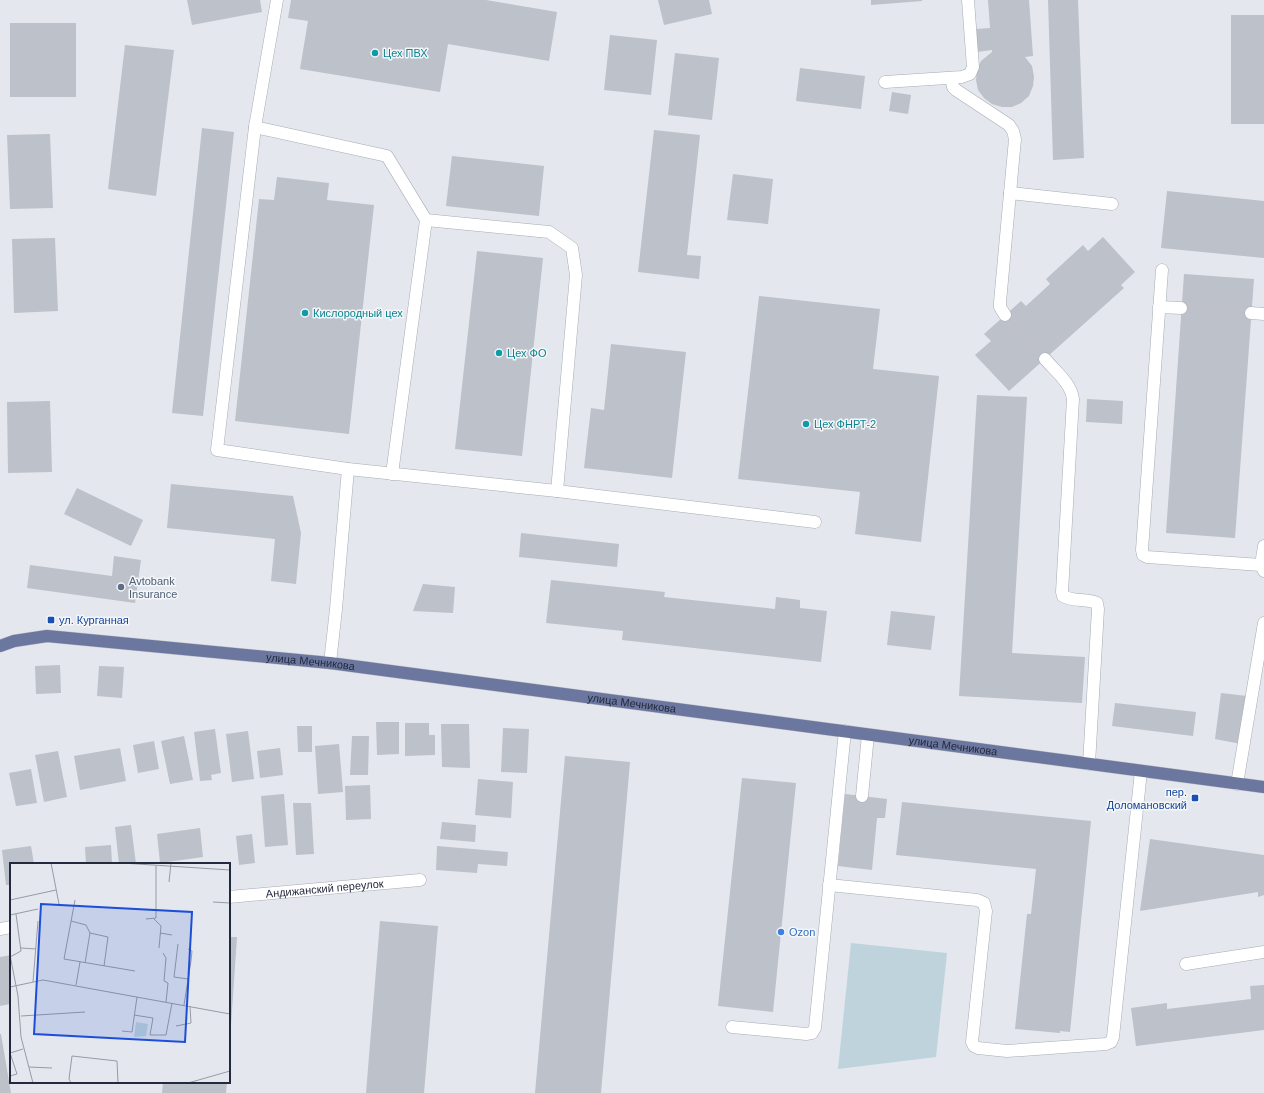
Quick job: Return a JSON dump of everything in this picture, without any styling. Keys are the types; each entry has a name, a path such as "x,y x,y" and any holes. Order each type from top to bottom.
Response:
{"main road":[{"name":"улица Мечникова","path":"0,646 14,641 47,636 330,663 1264,787"}],"street":[{"path":"277,0 255,127 218,450 348,469 557,490 815,522"},
{"path":"885,82 962,77 970,74 976,64 968,0"},
{"path":"951,78 953,87 956,90 1009,125 1013,131 1015,139 1000,302 1000,307 1005,315"},
{"path":"255,127 386,156 426,220 392,474"},
{"path":"1010,193 1112,204"},
{"path":"426,220 549,232 572,248 576,275 557,490"},
{"path":"1162,270 1142,550 1143,555 1148,557 1263,568 1264,546"},
{"path":"1159,307 1181,308"},
{"path":"1251,313 1264,314"},
{"path":"1045,359 1070,387 1073,399 1062,592 1063,596 1067,599 1091,600 1097,603 1098,609 1089,764"},
{"path":"330,663 348,469"},
{"path":"1237,784 1264,623"},
{"path":"732,1027 806,1034 812,1033 815,1028 845,732"},
{"path":"862,796 868,735"},
{"path":"829,885 977,900 984,904 986,911 972,1042 974,1046 978,1048 1007,1051 1106,1044 1111,1042 1113,1037 1140,771"},
{"name":"Андижанский переулок","path":"230,897 420,880"},
{"path":"0,929 10,927"},
{"path":"1186,964 1264,952"}],"shaded area":[{"path":"851,943 947,953 936,1057 838,1069"}],"building":[{"path":"187,0 260,0 262,12 192,25"},
{"name":"Цех ПВХ","path":"291,0 486,0 557,12 549,61 448,44 440,92 300,69 308,21 288,18"},
{"path":"658,0 709,0 712,14 664,25"},
{"path":"871,0 922,0 922,1 871,5"},
{"path":"988,0 1029,0 1033,56 1025,57 1032,66 1034,77 1033,86 1029,96 1021,103 1012,107 1002,107 992,104 984,98 978,90 976,80 977,70 981,61 992,52 992,50 977,52 976,29 990,28"},
{"path":"1048,0 1078,0 1084,158 1053,160"},
{"path":"1231,15 1264,15 1264,124 1231,124"},
{"path":"10,23 76,23 76,97 10,97"},
{"path":"610,35 657,40 651,95 604,90"},
{"path":"125,45 174,50 156,196 108,189"},
{"path":"675,53 719,58 712,120 668,115"},
{"path":"800,68 865,76 861,109 796,101"},
{"path":"892,92 911,95 908,114 889,111"},
{"path":"202,128 234,132 203,416 172,413"},
{"path":"654,130 700,135 687,255 701,256 699,279 638,272"},
{"path":"50,134 53,208 10,209 7,135"},
{"path":"452,156 544,166 539,216 446,206"},
{"path":"733,174 773,179 768,224 727,220"},
{"name":"Кислородный цех","path":"277,177 329,183 327,200 374,205 349,434 235,421 259,199 274,200"},
{"path":"1167,191 1264,201 1264,258 1161,248"},
{"path":"1103,237 1135,272 1121,285 1124,288 1009,391 975,355 991,341 984,334 1021,301 1026,306 1050,284 1046,279 1083,245 1088,251"},
{"path":"55,238 58,311 14,313 12,239"},
{"name":"Цех ФО","path":"477,251 543,258 522,456 455,449"},
{"path":"1184,274 1254,279 1235,538 1166,533"},
{"name":"Цех ФНРТ-2","path":"759,296 880,309 873,369 939,376 921,542 855,534 860,492 738,479"},
{"path":"611,344 686,352 672,478 584,468 591,408 604,410"},
{"path":"977,395 1027,397 1012,653 1085,657 1082,703 959,696"},
{"path":"1087,399 1123,401 1122,424 1086,422"},
{"path":"50,401 52,472 8,473 7,402"},
{"path":"171,484 293,496 301,533 296,584 271,581 275,539 167,528"},
{"path":"77,488 143,520 131,546 64,514"},
{"path":"521,533 619,544 617,567 519,557"},
{"path":"114,556 141,560 135,603 27,588 30,565 112,576"},
{"path":"551,580 665,592 664,597 775,609 776,597 800,600 800,608 827,611 821,662 622,640 623,631 546,623"},
{"path":"423,584 455,587 453,613 413,611"},
{"path":"891,611 935,616 931,650 887,645"},
{"path":"60,665 61,693 36,694 35,666"},
{"path":"99,666 124,667 122,698 97,696"},
{"path":"1221,693 1247,696 1241,744 1215,739"},
{"path":"1115,703 1196,712 1193,736 1112,726"},
{"path":"376,722 399,722 399,754 377,755"},
{"path":"405,723 429,723 429,735 435,735 435,755 405,756"},
{"path":"441,724 469,724 470,768 442,767"},
{"path":"297,726 312,726 312,752 298,752"},
{"path":"503,728 529,729 527,773 501,772"},
{"path":"215,729 221,773 211,775 212,780 200,781 194,732"},
{"path":"248,731 254,779 232,782 226,734"},
{"path":"184,736 193,780 170,784 161,741"},
{"path":"352,736 369,736 368,775 350,775"},
{"path":"154,741 159,769 138,773 133,745"},
{"path":"339,744 343,792 318,794 315,746"},
{"path":"120,748 126,781 80,790 74,756"},
{"path":"280,748 283,775 260,778 257,751"},
{"path":"58,751 67,797 44,802 35,755"},
{"path":"565,756 630,762 601,1093 535,1093"},
{"path":"31,769 37,803 16,806 9,773"},
{"path":"742,778 796,783 773,1012 718,1006"},
{"path":"478,779 513,782 511,818 475,815"},
{"path":"370,785 371,819 346,820 345,786"},
{"path":"284,794 288,845 265,847 261,796"},
{"path":"845,794 887,799 885,818 877,818 872,870 838,866"},
{"path":"902,802 1091,821 1070,1032 1060,1031 1060,1033 1015,1029 1027,914 1031,914 1036,869 896,855"},
{"path":"293,803 311,803 314,854 296,855"},
{"path":"442,822 476,825 475,842 440,839"},
{"path":"131,825 136,863 119,863 115,827"},
{"path":"200,828 203,857 160,863 157,834"},
{"path":"252,834 255,863 239,865 236,836"},
{"path":"1150,839 1264,855 1264,895 1258,897 1258,892 1140,911"},
{"path":"111,845 112,863 86,863 85,847"},
{"path":"31,846 34,863 10,863 10,885 6,885 2,850"},
{"path":"437,846 508,852 507,866 478,864 477,873 436,870"},
{"path":"380,921 438,926 424,1093 366,1093"},
{"path":"230,937 237,937 230,1040"},
{"path":"10,955 10,1004 0,1006 0,957"},
{"path":"1264,985 1264,1030 1136,1046 1131,1008 1167,1003 1167,1009 1251,999 1250,986"},
{"path":"1,1034 11,1093 0,1093"},
{"path":"163,1083 227,1083 226,1093 162,1093"}],"tunnel":[{"path":"1181,308 1251,313"},
{"path":"1005,315 1045,359"}],"place":[{"name":"Цех ПВХ","path":"375,53"},
{"name":"Кислородный цех","path":"305,313"},
{"name":"Цех ФО","path":"499,353"},
{"name":"Цех ФНРТ-2","path":"806,424"},
{"name":"Avtobank Insurance","path":"121,587"},
{"name":"ул. Курганная","path":"51,620"},
{"name":"пер. Доломановский","path":"1195,798"},
{"name":"Ozon","path":"781,932"}]}
